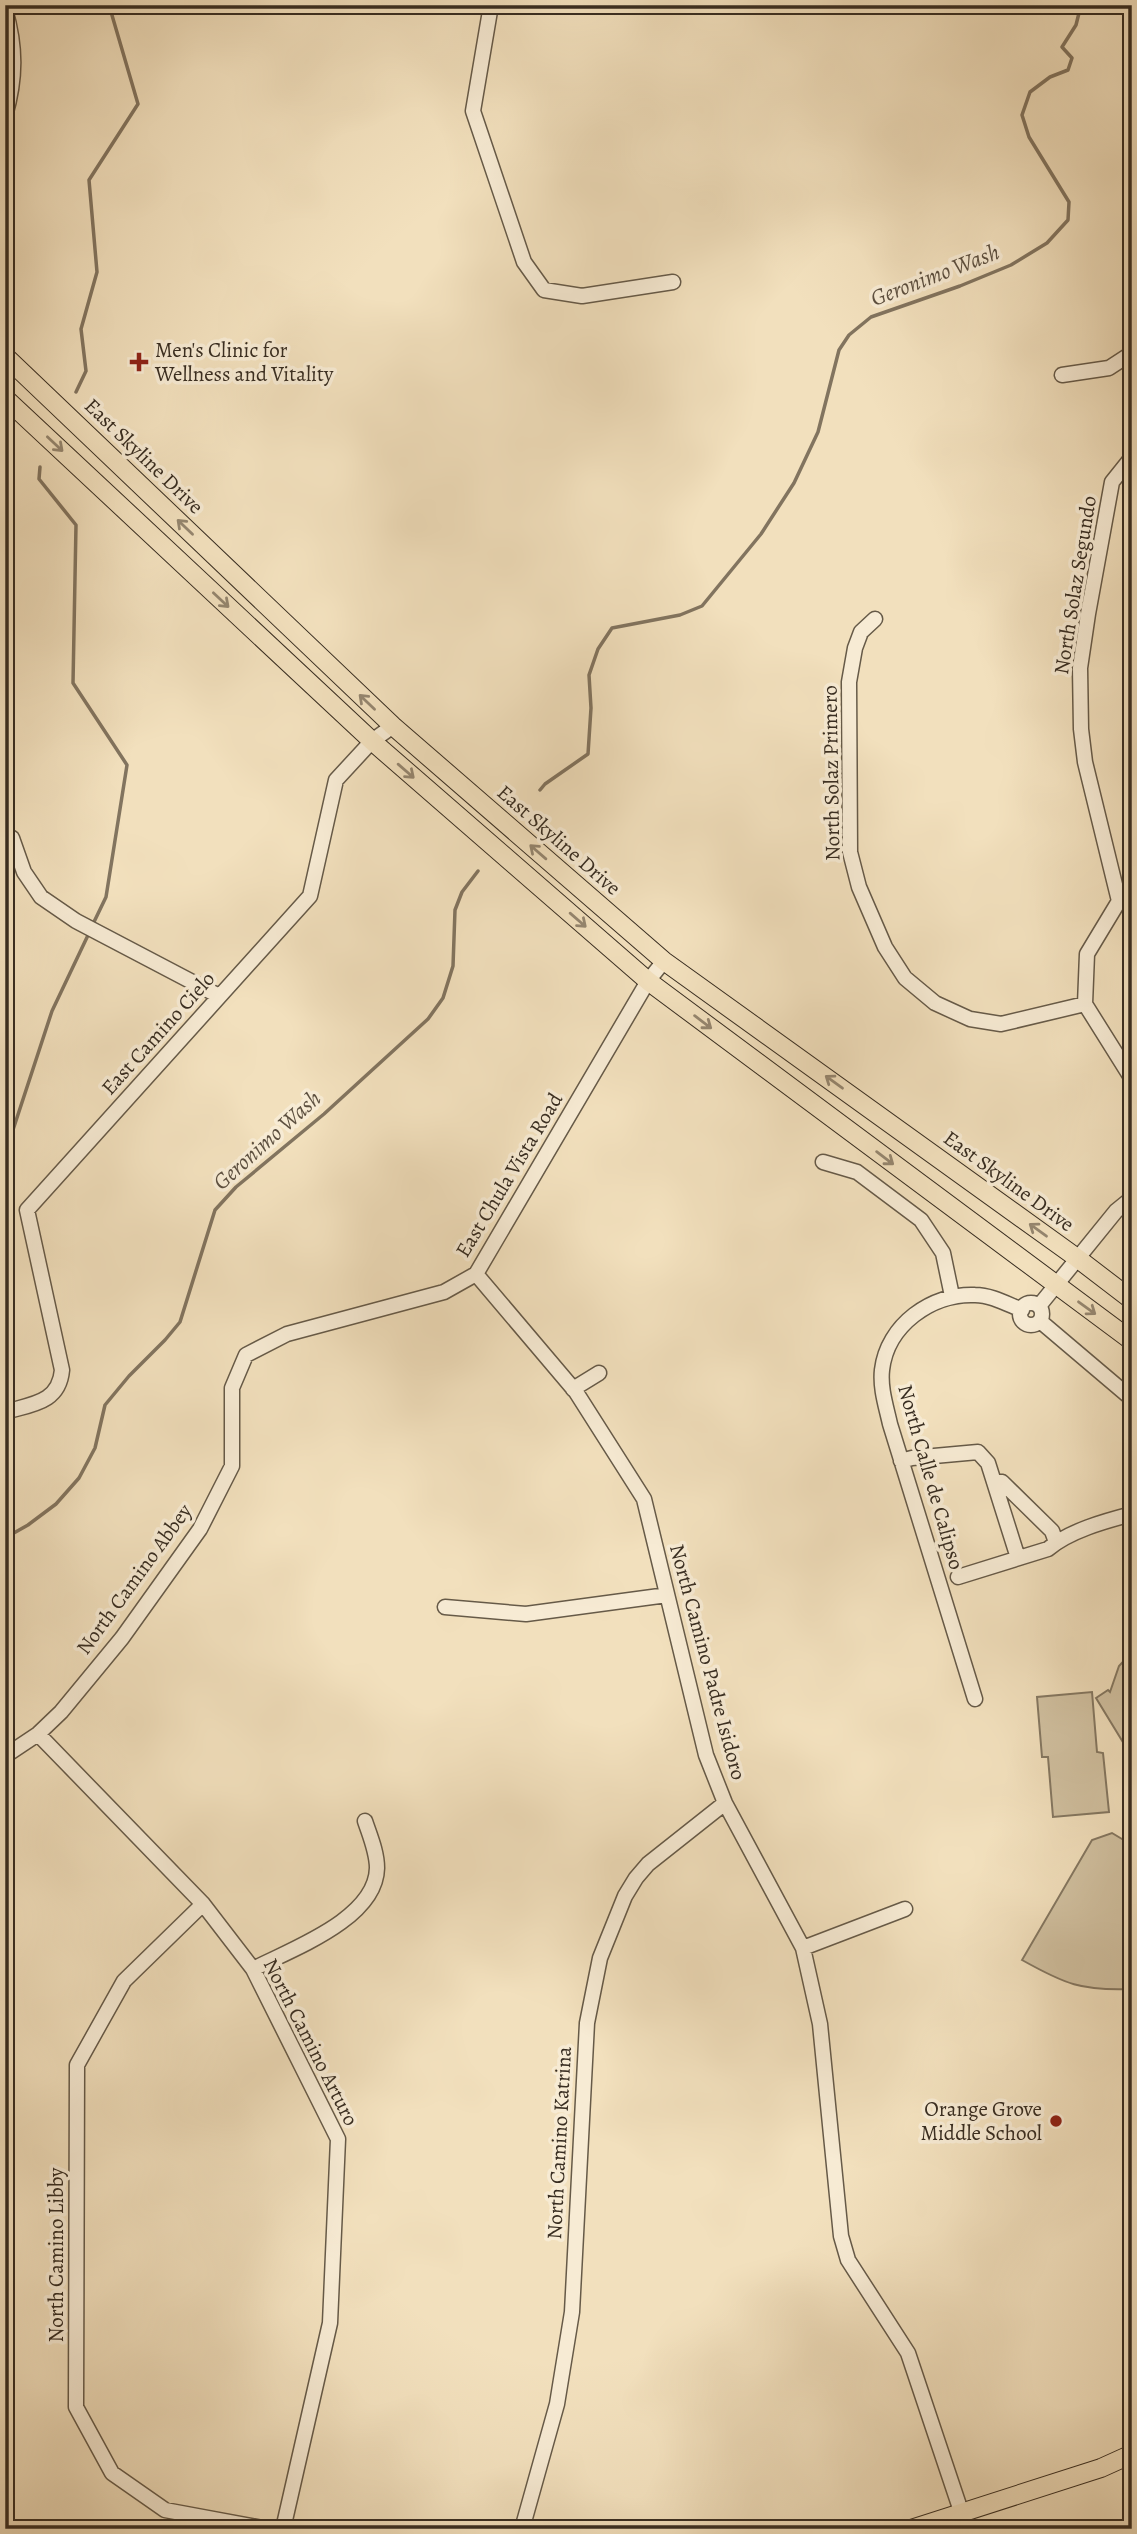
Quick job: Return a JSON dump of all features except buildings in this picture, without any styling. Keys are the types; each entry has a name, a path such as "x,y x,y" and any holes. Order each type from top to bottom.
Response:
{"main road":[{"name":"East Skyline Drive","path":"5,356 393,726 664,961 1132,1300"},
{"path":"5,398 372,741 648,981 1132,1342"},
{"path":"911,2529 964,2521 1132,2454"}],"street":[{"path":"491,5 473,111 524,262 544,290 582,296 673,282"},
{"path":"5,9 13,36 14,72 5,116"},
{"path":"1062,375 1109,368 1132,353"},
{"name":"North Solaz Segundo","path":"1125,900 1085,762 1080,667 1112,482 1132,457"},
{"name":"North Solaz Primero","path":"875,619 861,632 849,682 850,852 859,887 885,947 905,978 935,1003 970,1019 1001,1024 1085,1004"},
{"name":"East Camino Cielo","path":"5,1412 44,1400 59,1387 62,1370 27,1210 310,896 336,780 372,741 393,726"},
{"path":"12,838 24,872 41,897 76,921 219,996"},
{"path":"1125,900 1087,954 1085,1004 1132,1079"},
{"name":"East Chula Vista Road","path":"246,1355 287,1334 444,1292 476,1274 648,981 664,961"},
{"path":"823,1162 857,1172 920,1220 943,1252 952,1296 977,1294 1022,1310 1030,1304 1132,1399"},
{"path":"1039,1314 1056,1285 1077,1258 1116,1211 1132,1198"},
{"name":"North Camino Padre Isidoro","path":"476,1274 573,1389 643,1500 706,1755 725,1804 803,1948 820,2024 841,2236 848,2260 908,2353 964,2521"},
{"name":"North Calle de Calipso","path":"952,1296 936,1300 917,1312 895,1335 885,1355 882,1392 975,1699"},
{"name":"North Camino Abbey","path":"5,1756 38,1734 61,1712 122,1638 200,1528 232,1466 232,1388 246,1355"},
{"path":"573,1389 600,1373"},
{"path":"901,1461 978,1452 988,1463 1018,1558"},
{"path":"994,1481 1003,1482 1052,1531 1056,1542"},
{"path":"958,1577 1048,1549 1056,1542 1132,1514"},
{"path":"445,1606 526,1614 667,1595"},
{"name":"North Camino Arturo","path":"38,1734 203,1904 253,1969 338,2139 330,2323 282,2529"},
{"name":"North Camino Katrina","path":"522,2529 557,2404 572,2312 587,2024 600,1958 625,1896 636,1878 648,1864 725,1804"},
{"path":"253,1969 345,1921 368,1897 375,1884 377,1866 365,1821"},
{"name":"North Camino Libby","path":"203,1904 124,1981 77,2065 76,2407 112,2473 165,2510 268,2529"},
{"path":"803,1948 905,1909"}],"shaded area":[{"path":"1132,1652 1132,1675 1125,1691 1124,1708 1132,1728 1132,1757 1096,1698 1108,1690 1110,1692 1119,1666"},
{"path":"1092,1692 1097,1752 1103,1753 1109,1812 1053,1817 1048,1757 1042,1757 1037,1697"},
{"path":"1112,1833 1132,1845 1132,1989 1099,1989 1074,1984 1022,1960 1092,1840"}],"waterway":[{"path":"76,392 86,371 81,329 97,272 89,180 138,104 109,5"},
{"name":"Geronimo Wash","path":"540,790 588,754 591,708 589,675 598,649 612,628 680,615 702,606 761,534 794,483 818,432 839,350 849,335 871,317 1011,265 1047,243 1068,220 1069,202 1029,137 1022,115 1030,92 1050,77 1068,70 1072,58 1062,47 1076,25 1081,5"},
{"path":"40,467 39,479 76,525 73,683 127,765 106,897 93,924"},
{"name":"Geronimo Wash","path":"5,1538 56,1504 79,1478 95,1448 105,1405 180,1322 215,1210 236,1187 324,1114 428,1019 443,998 453,966 455,910 462,892 478,871"},
{"path":"5,1176 9,1142 52,1011 90,931"}],"place":[{"name":"Men's Clinic for Wellness and Vitality","path":"139,362"},
{"name":"Orange Grove Middle School","path":"1056,2121"}]}
